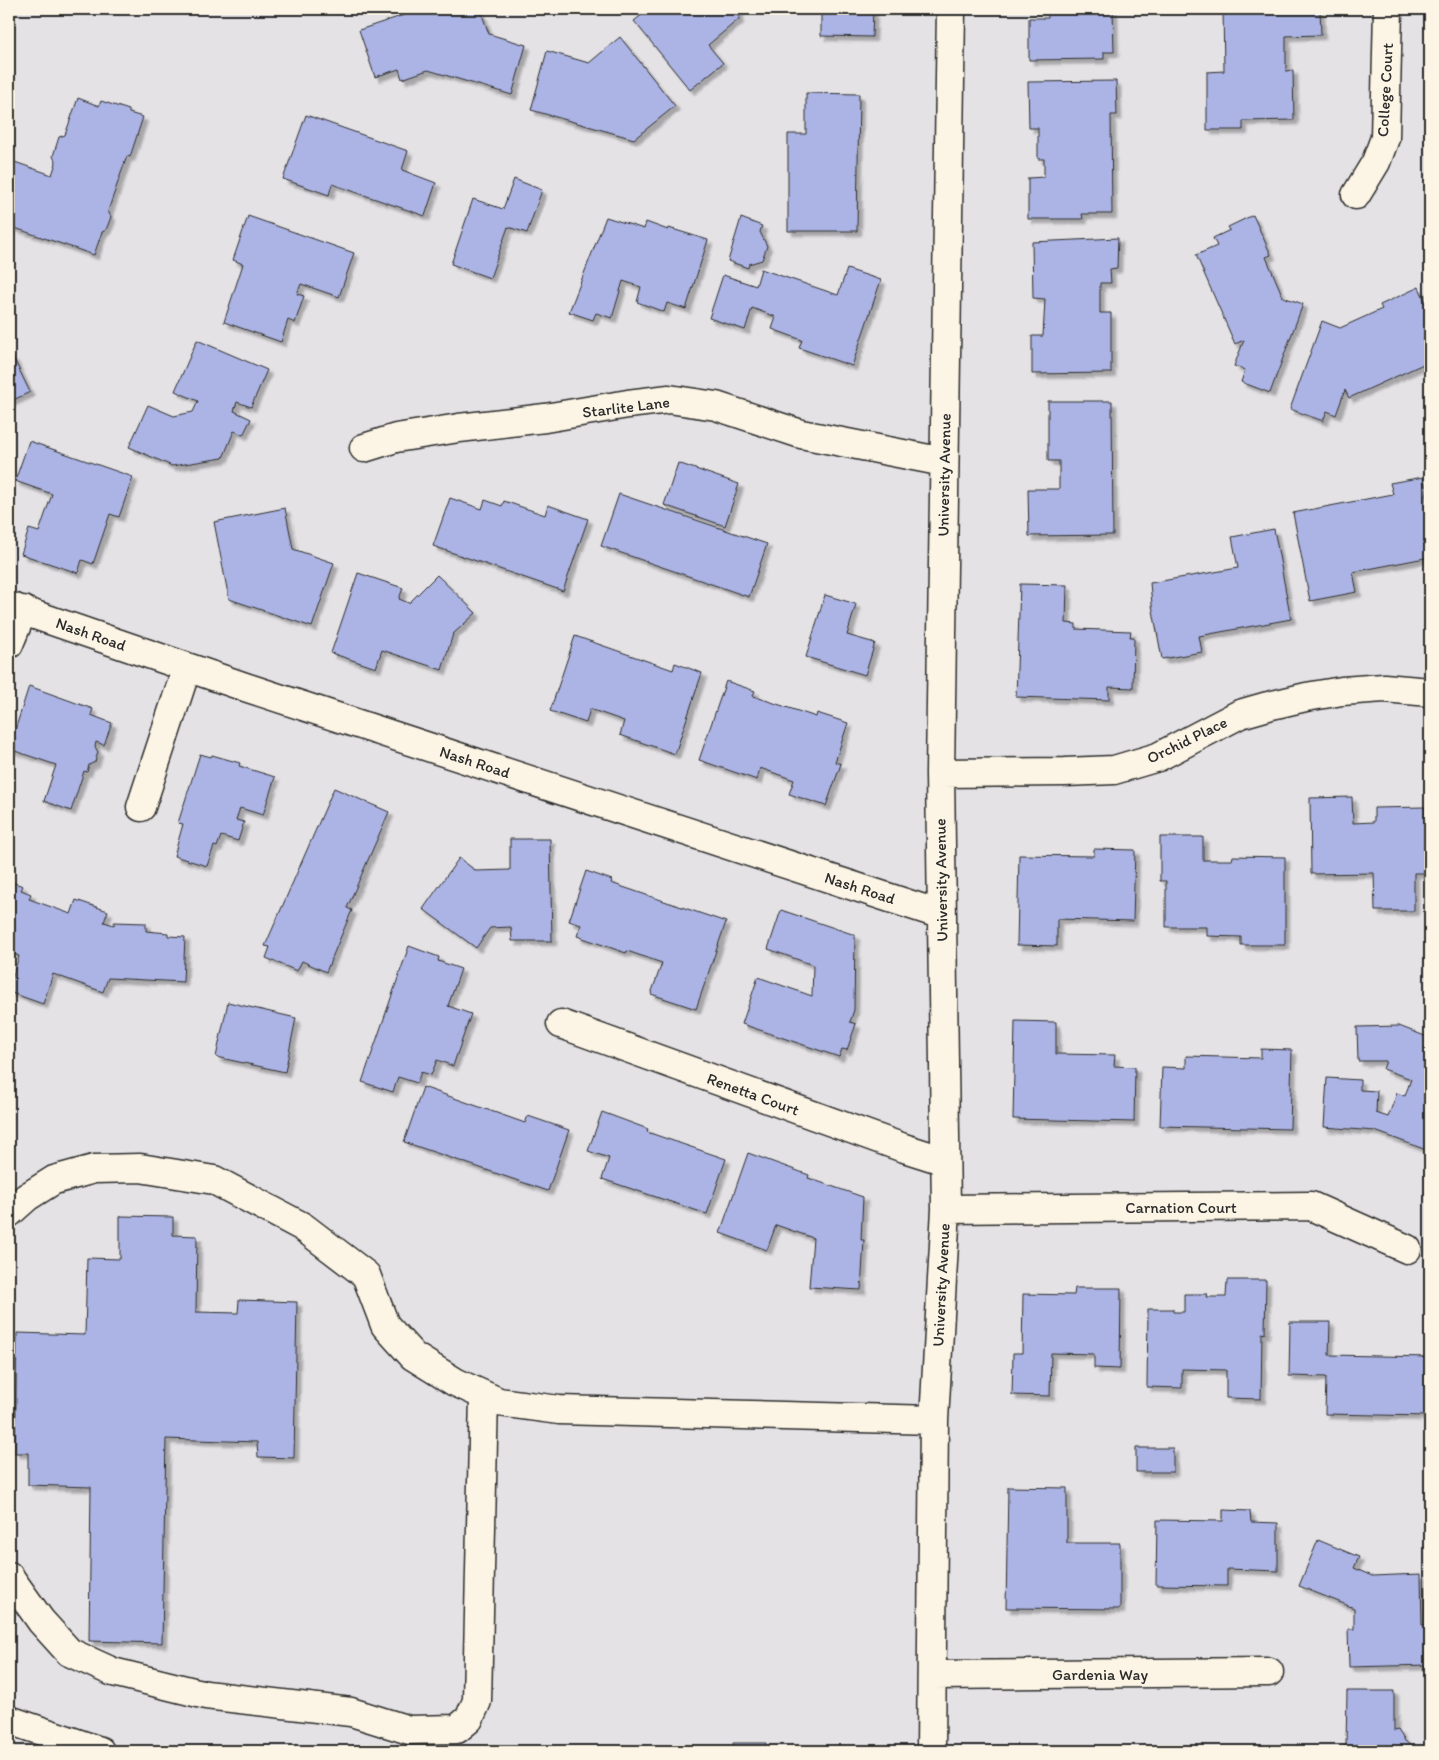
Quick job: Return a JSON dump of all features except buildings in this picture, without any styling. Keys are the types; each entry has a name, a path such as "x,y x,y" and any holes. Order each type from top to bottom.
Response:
{"street":[{"name":"University Avenue","path":"931,1751 934,1420 946,1209 940,773 951,9"},
{"name":"College Court","path":"1356,195 1376,162 1385,138 1388,9"},
{"name":"Starlite Lane","path":"364,448 396,438 669,399 716,406 801,434 944,462"},
{"path":"9,644 16,608"},
{"name":"Nash Road","path":"16,608 187,667 942,915"},
{"path":"141,807 187,667"},
{"name":"Orchid Place","path":"940,773 1114,770 1158,757 1240,714 1268,706 1342,691 1384,688 1430,692"},
{"name":"Renetta Court","path":"561,1024 892,1144 945,1161"},
{"path":"9,1213 27,1197 54,1180 94,1169 140,1168 214,1180 303,1227 366,1275 385,1325 413,1356 455,1382 499,1402 559,1410 934,1420"},
{"name":"Carnation Court","path":"946,1209 1311,1206 1407,1248"},
{"path":"9,1576 41,1621 69,1652 113,1672 206,1694 351,1712 409,1730 457,1729 470,1720 477,1701 484,1396"},
{"name":"Gardenia Way","path":"932,1675 1269,1672"},
{"path":"9,1720 100,1751"}]}
